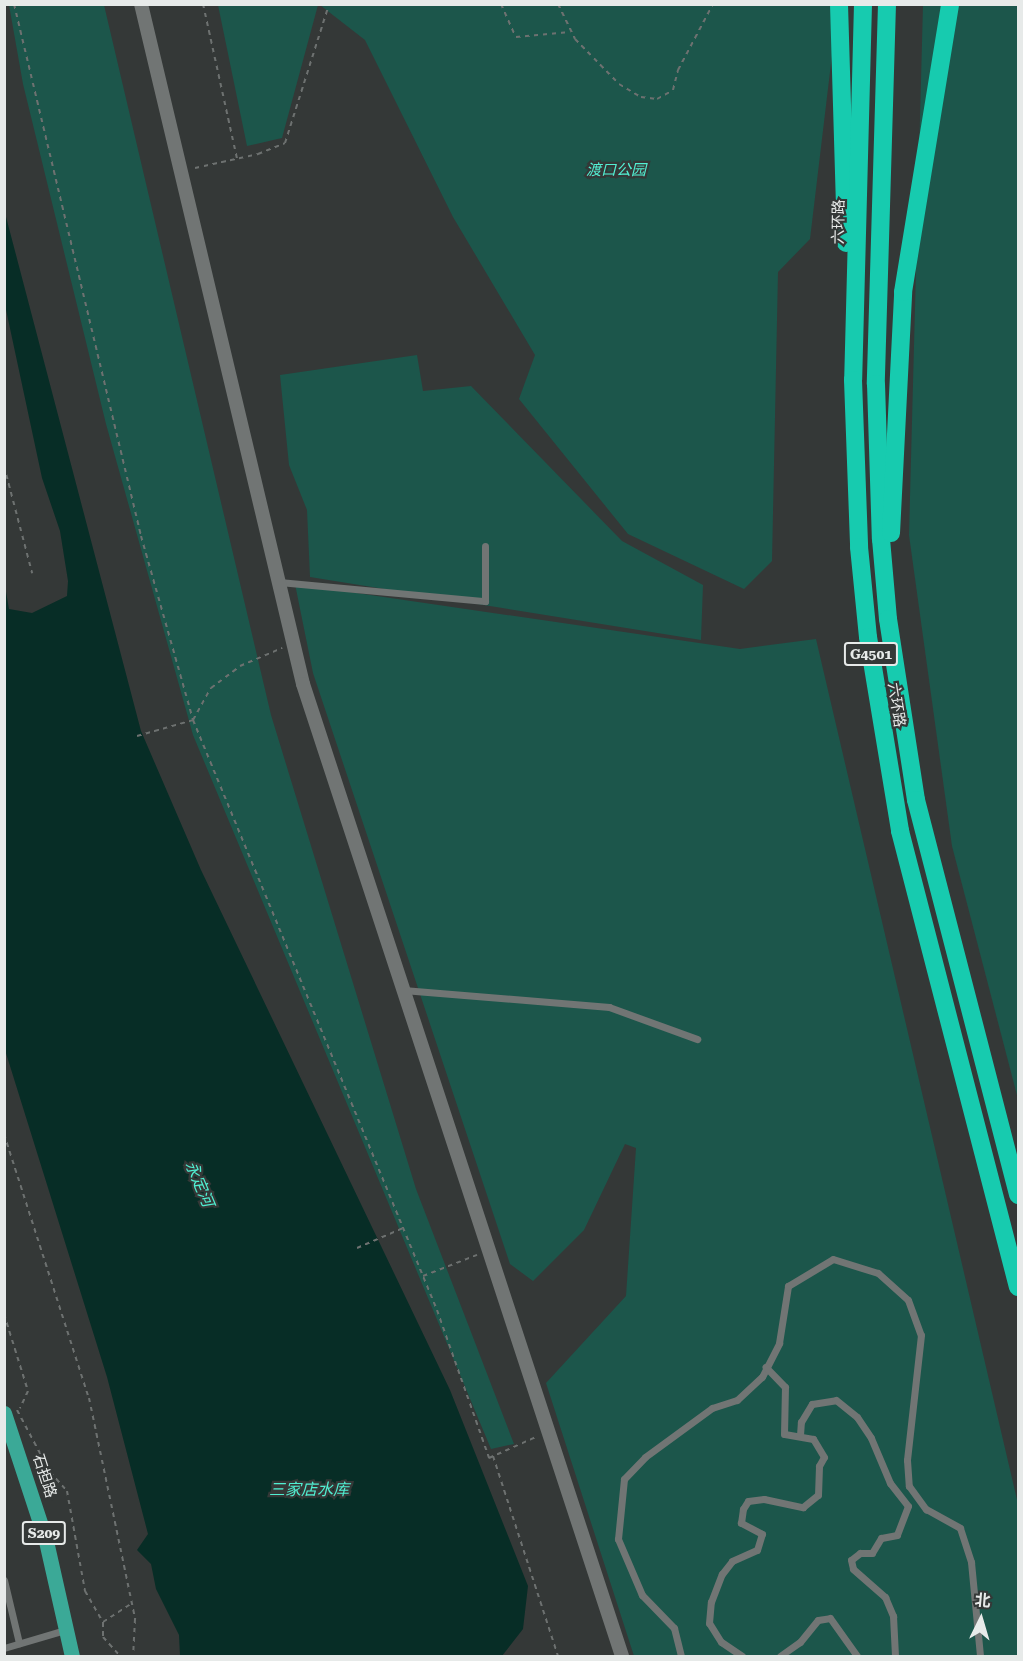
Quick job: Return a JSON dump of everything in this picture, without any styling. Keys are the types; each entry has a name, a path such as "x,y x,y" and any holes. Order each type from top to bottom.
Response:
{"highway":[{"path":"839,4 842,178 854,381"},
{"name":"六环路","path":"863,4 854,381 859,546 886,756 900,831 1018,1287"},
{"name":"六环路","path":"887,4 876,384 881,539 888,619 916,800 1018,1195"},
{"path":"888,619 903,292 949,12"}],"main road":[{"name":"石担路","path":"5,1413 46,1542 68,1629 72,1656"}],"street":[{"path":"141,4 294,645 486,1251 622,1656"}],"lane":[{"path":"279,582 485,601 485,546"},
{"path":"403,990 609,1007 697,1039"},
{"path":"681,1656 674,1628 642,1595 618,1539 624,1479 645,1457 712,1408 737,1400 766,1367 779,1343 788,1286 833,1259 878,1273 908,1300 921,1335 907,1460 909,1486 926,1509 960,1528 971,1562 980,1656"},
{"path":"742,1656 721,1642 709,1623 711,1602 732,1561 758,1550 762,1534 741,1522 748,1501 764,1499 803,1507 818,1495 822,1450 813,1439 784,1434 785,1387 766,1367"},
{"path":"800,1435 801,1422 812,1404 823,1399 836,1400 857,1417 871,1438 890,1483 908,1506 897,1535 881,1538 872,1553 860,1553 851,1560 853,1569 885,1597 893,1616 895,1656"},
{"path":"4,1580 19,1643"},
{"path":"780,1656 800,1642 818,1620 830,1618 857,1656"},
{"path":"4,1648 68,1629"}],"path":[{"path":"14,4 141,536 193,720 423,1276 489,1458 548,1431"},
{"path":"203,4 237,159"},
{"path":"181,171 237,159 285,143 329,4"},
{"path":"501,4 516,37 571,32"},
{"path":"558,4 571,32 619,84 641,97 657,99 673,90 678,70 713,4"},
{"path":"4,466 32,573"},
{"path":"137,736 193,720 211,688 240,666 294,645"},
{"path":"4,1134 89,1398 137,1630 133,1656"},
{"path":"357,1248 403,1228"},
{"path":"423,1276 486,1251"},
{"path":"4,1314 28,1391 20,1409 27,1430 50,1472 67,1491 85,1591 103,1622 103,1637 118,1656"},
{"path":"5,1413 20,1409"},
{"path":"493,1456 558,1656"},
{"path":"103,1622 132,1603"}],"green space":[{"path":"9,5 104,5 271,715 416,1189 514,1444 491,1449 193,735 106,424 23,84"},
{"path":"218,5 318,5 282,138 247,146"},
{"name":"渡口公园","path":"320,5 838,5 810,239 778,272 772,561 744,589 628,534 519,399 535,355 453,217 365,40"},
{"path":"923,5 1018,5 1018,1099 952,846 909,535"},
{"path":"417,355 423,391 471,386 622,541 703,585 701,640 310,577 307,510 289,465 280,375"},
{"path":"295,584 740,649 816,639 1018,1504 1018,1656 634,1656 546,1383 626,1296 636,1148 625,1144 584,1230 533,1281 510,1264 313,673"}],"water":[{"name":"三家店水库","path":"5,213 141,731 201,870 450,1390 528,1586 523,1629 502,1656 180,1656 179,1635 156,1589 151,1564 137,1550 148,1534 107,1377 5,1050 5,586 9,609 32,613 67,596 68,581 60,531 42,478 5,305"}],"water label":[{"name":"永定河","path":"199,1184"}]}
